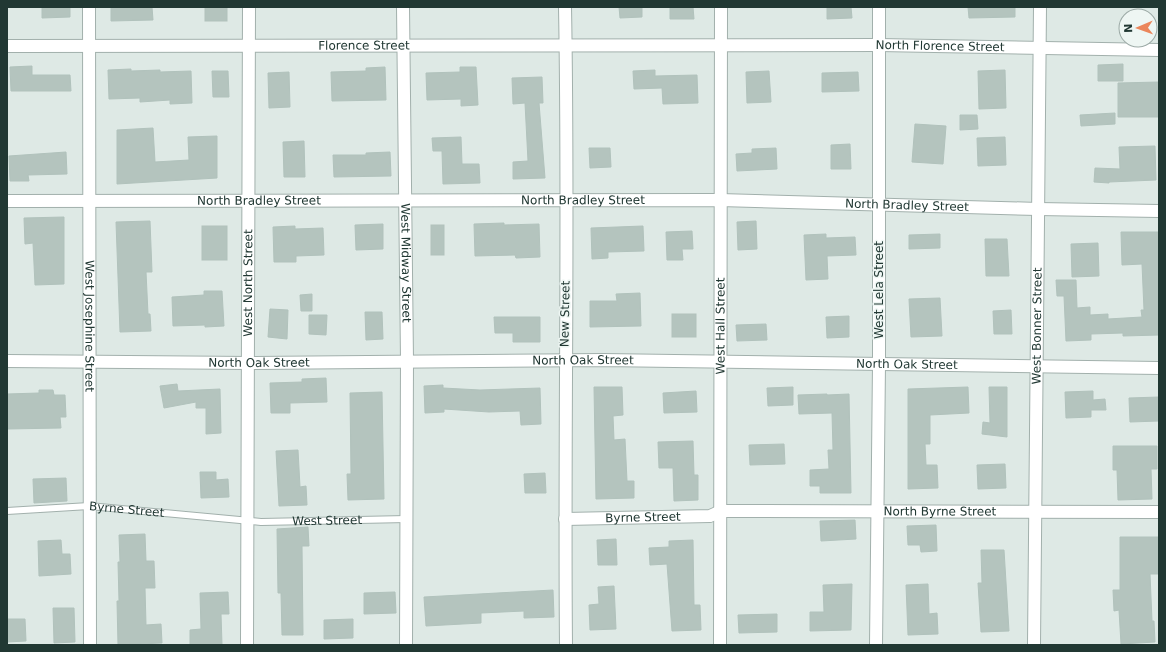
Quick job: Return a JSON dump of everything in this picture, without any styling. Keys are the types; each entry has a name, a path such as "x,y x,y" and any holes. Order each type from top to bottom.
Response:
{"street":[{"name":"West Josephine Street","path":"89,7 90,645"},
{"name":"West North Street","path":"247,519 250,7"},
{"name":"West Midway Street","path":"403,7 406,200 407,519"},
{"name":"New Street","path":"565,7 567,199 565,361 566,645"},
{"name":"West Hall Street","path":"720,645 721,7"},
{"name":"West Lela Street","path":"876,645 879,364 879,7"},
{"name":"West Bonner Street","path":"1034,645 1040,7"},
{"name":"Florence Street","path":"7,46 720,44"},
{"name":"North Florence Street","path":"720,44 1159,50"},
{"name":"North Bradley Street","path":"7,201 567,199 720,200 1159,211"},
{"name":"North Oak Street","path":"7,361 249,363 407,360 720,362 1159,368"},
{"name":"North Byrne Street","path":"721,511 877,510 1159,512"},
{"name":"Byrne Street","path":"565,519 710,516 721,511"},
{"path":"247,519 248,645"},
{"path":"406,645 407,519"}],"lane":[{"name":"Byrne Street","path":"7,511 89,506 247,519"},
{"name":"West Street","path":"247,519 261,522 407,519"}],"building":[{"path":"42,7 70,7 70,17 42,18"},
{"path":"111,7 152,7 153,20 111,21"},
{"path":"205,7 227,7 227,21 205,21"},
{"path":"619,7 642,7 642,17 620,18"},
{"path":"670,7 693,7 694,19 670,19"},
{"path":"827,7 851,7 852,18 827,19"},
{"path":"968,7 1015,7 1015,17 969,18"},
{"path":"1123,64 1123,81 1098,81 1098,65"},
{"path":"32,66 32,75 70,75 71,91 11,91 10,67"},
{"path":"385,67 386,100 332,101 331,72 366,71 366,68"},
{"path":"460,67 476,67 478,105 461,106 461,99 427,100 426,73 460,72"},
{"path":"131,69 131,71 160,70 160,72 191,71 192,103 170,104 170,100 140,102 140,98 109,99 108,70"},
{"path":"655,70 655,76 697,75 698,103 663,104 662,88 634,89 633,71"},
{"path":"1005,70 1006,108 979,109 978,71"},
{"path":"212,71 228,71 229,97 213,97"},
{"path":"769,71 771,102 747,103 746,72"},
{"path":"289,72 290,107 269,108 268,73"},
{"path":"858,72 859,91 822,92 822,73"},
{"path":"542,77 543,103 539,103 545,178 513,179 513,162 528,161 525,103 513,104 512,78"},
{"path":"1159,82 1159,117 1118,117 1118,83"},
{"path":"1115,113 1115,124 1081,126 1080,115"},
{"path":"960,115 977,115 978,129 960,130"},
{"path":"915,124 946,126 943,164 912,162"},
{"path":"153,128 155,162 189,160 188,137 217,136 217,178 117,184 117,130"},
{"path":"461,137 462,164 479,164 480,183 443,184 442,151 433,151 432,138"},
{"path":"1005,137 1006,165 978,166 977,138"},
{"path":"304,141 305,177 284,177 283,142"},
{"path":"850,144 851,169 831,169 831,145"},
{"path":"1155,146 1156,180 1109,183 1094,182 1095,168 1120,169 1119,147"},
{"path":"589,148 610,148 611,167 590,168"},
{"path":"776,148 777,169 737,171 736,154 752,153 752,149"},
{"path":"66,152 67,174 28,175 29,181 10,181 9,156"},
{"path":"390,152 391,176 334,177 333,155 366,155 366,153"},
{"path":"64,217 64,284 35,285 33,243 25,244 24,218"},
{"path":"150,221 152,272 146,272 148,314 150,314 151,331 120,332 116,222"},
{"path":"756,221 757,249 738,250 737,222"},
{"path":"504,223 504,225 539,224 540,257 516,258 515,255 475,256 474,224"},
{"path":"383,224 383,249 356,250 355,225"},
{"path":"431,225 444,225 444,255 431,255"},
{"path":"202,226 227,226 227,260 202,260"},
{"path":"295,226 295,229 323,228 324,255 296,256 296,262 274,262 273,227"},
{"path":"643,226 644,251 608,252 608,258 592,259 591,228"},
{"path":"692,231 693,249 682,249 683,260 667,260 666,232"},
{"path":"1121,232 1159,232 1159,335 1123,336 1123,333 1091,334 1091,340 1066,341 1064,296 1057,296 1056,280 1076,280 1077,308 1090,307 1090,315 1108,314 1108,319 1142,317 1141,310 1144,310 1142,264 1122,265"},
{"path":"826,234 826,238 855,237 856,255 827,256 828,279 806,280 804,235"},
{"path":"940,234 940,248 909,249 909,235"},
{"path":"985,239 1007,239 1009,276 986,276"},
{"path":"1098,243 1099,276 1072,277 1071,244"},
{"path":"204,291 222,291 224,326 173,326 172,297 204,295"},
{"path":"640,293 641,326 590,327 590,301 617,301 616,294"},
{"path":"312,294 312,311 301,311 300,295"},
{"path":"940,298 942,336 911,337 909,299"},
{"path":"270,309 288,310 287,339 268,337"},
{"path":"1011,310 1012,334 994,334 993,311"},
{"path":"365,312 382,312 383,339 366,340"},
{"path":"672,314 696,314 696,337 672,337"},
{"path":"309,315 327,315 326,335 309,334"},
{"path":"849,316 849,337 827,338 826,317"},
{"path":"494,317 540,317 540,342 513,342 513,333 495,333"},
{"path":"766,324 767,340 737,341 736,325"},
{"path":"326,378 327,402 290,403 290,413 271,413 270,383 302,382 302,379"},
{"path":"177,384 178,391 220,389 221,433 206,434 206,408 196,408 196,402 164,408 160,386"},
{"path":"443,385 443,388 480,390 540,388 541,424 521,425 520,411 489,412 444,409 444,412 425,413 424,386"},
{"path":"594,387 622,387 623,415 613,416 614,440 625,439 627,481 634,481 634,498 596,499"},
{"path":"793,387 793,405 768,406 767,388"},
{"path":"968,387 969,413 930,415 930,444 925,444 926,465 937,465 938,488 908,489 908,389"},
{"path":"989,387 1007,387 1007,437 982,434 983,422 990,423"},
{"path":"39,390 53,390 54,395 65,395 66,417 60,417 61,428 7,429 7,394 39,393"},
{"path":"696,391 697,412 664,413 663,393"},
{"path":"1093,391 1093,400 1105,399 1106,410 1091,410 1091,417 1066,418 1065,392"},
{"path":"382,392 384,499 348,500 347,474 351,474 350,393"},
{"path":"849,394 851,493 820,493 820,486 810,486 810,470 829,469 828,450 833,450 832,413 799,414 798,395"},
{"path":"1159,397 1159,421 1130,422 1129,398"},
{"path":"693,441 694,475 698,475 698,500 674,501 673,468 659,468 658,442"},
{"path":"784,444 785,464 750,465 749,445"},
{"path":"1113,446 1157,446 1157,469 1151,469 1152,499 1118,500 1117,470 1113,470"},
{"path":"298,450 300,487 306,486 307,505 279,506 276,451"},
{"path":"1005,464 1006,488 978,489 977,465"},
{"path":"200,472 216,472 216,480 228,479 229,497 201,498"},
{"path":"545,473 546,493 525,493 524,474"},
{"path":"66,478 67,501 34,503 33,479"},
{"path":"855,520 856,539 821,541 820,521"},
{"path":"936,525 937,551 921,552 920,545 908,545 907,526"},
{"path":"308,527 309,546 302,546 303,635 282,635 281,593 278,593 277,529"},
{"path":"145,534 146,561 154,561 155,588 145,588 146,625 161,624 162,643 118,645 117,601 119,601 119,535"},
{"path":"1120,537 1159,537 1159,574 1150,574 1152,621 1154,621 1155,642 1121,644 1119,610 1114,611 1113,590 1120,590"},
{"path":"616,539 617,565 598,565 597,540"},
{"path":"61,540 62,554 70,554 71,574 39,576 38,541"},
{"path":"693,540 694,605 700,605 701,630 672,631 667,564 650,565 649,548 669,547 669,541"},
{"path":"981,550 1004,550 1009,631 981,632 978,583 982,583"},
{"path":"852,584 851,630 810,631 810,612 824,612 823,585"},
{"path":"928,584 929,614 937,613 938,634 908,635 906,585"},
{"path":"614,586 616,629 590,630 589,605 599,604 598,587"},
{"path":"553,590 554,617 524,618 524,611 481,613 481,623 426,626 424,597"},
{"path":"228,592 229,614 221,614 222,645 190,645 190,630 201,629 200,593"},
{"path":"395,592 396,613 364,614 364,593"},
{"path":"53,608 74,608 75,642 54,643"},
{"path":"777,614 777,632 739,633 738,615"},
{"path":"7,619 25,619 26,641 7,642"},
{"path":"353,619 353,638 324,639 324,620"}]}
